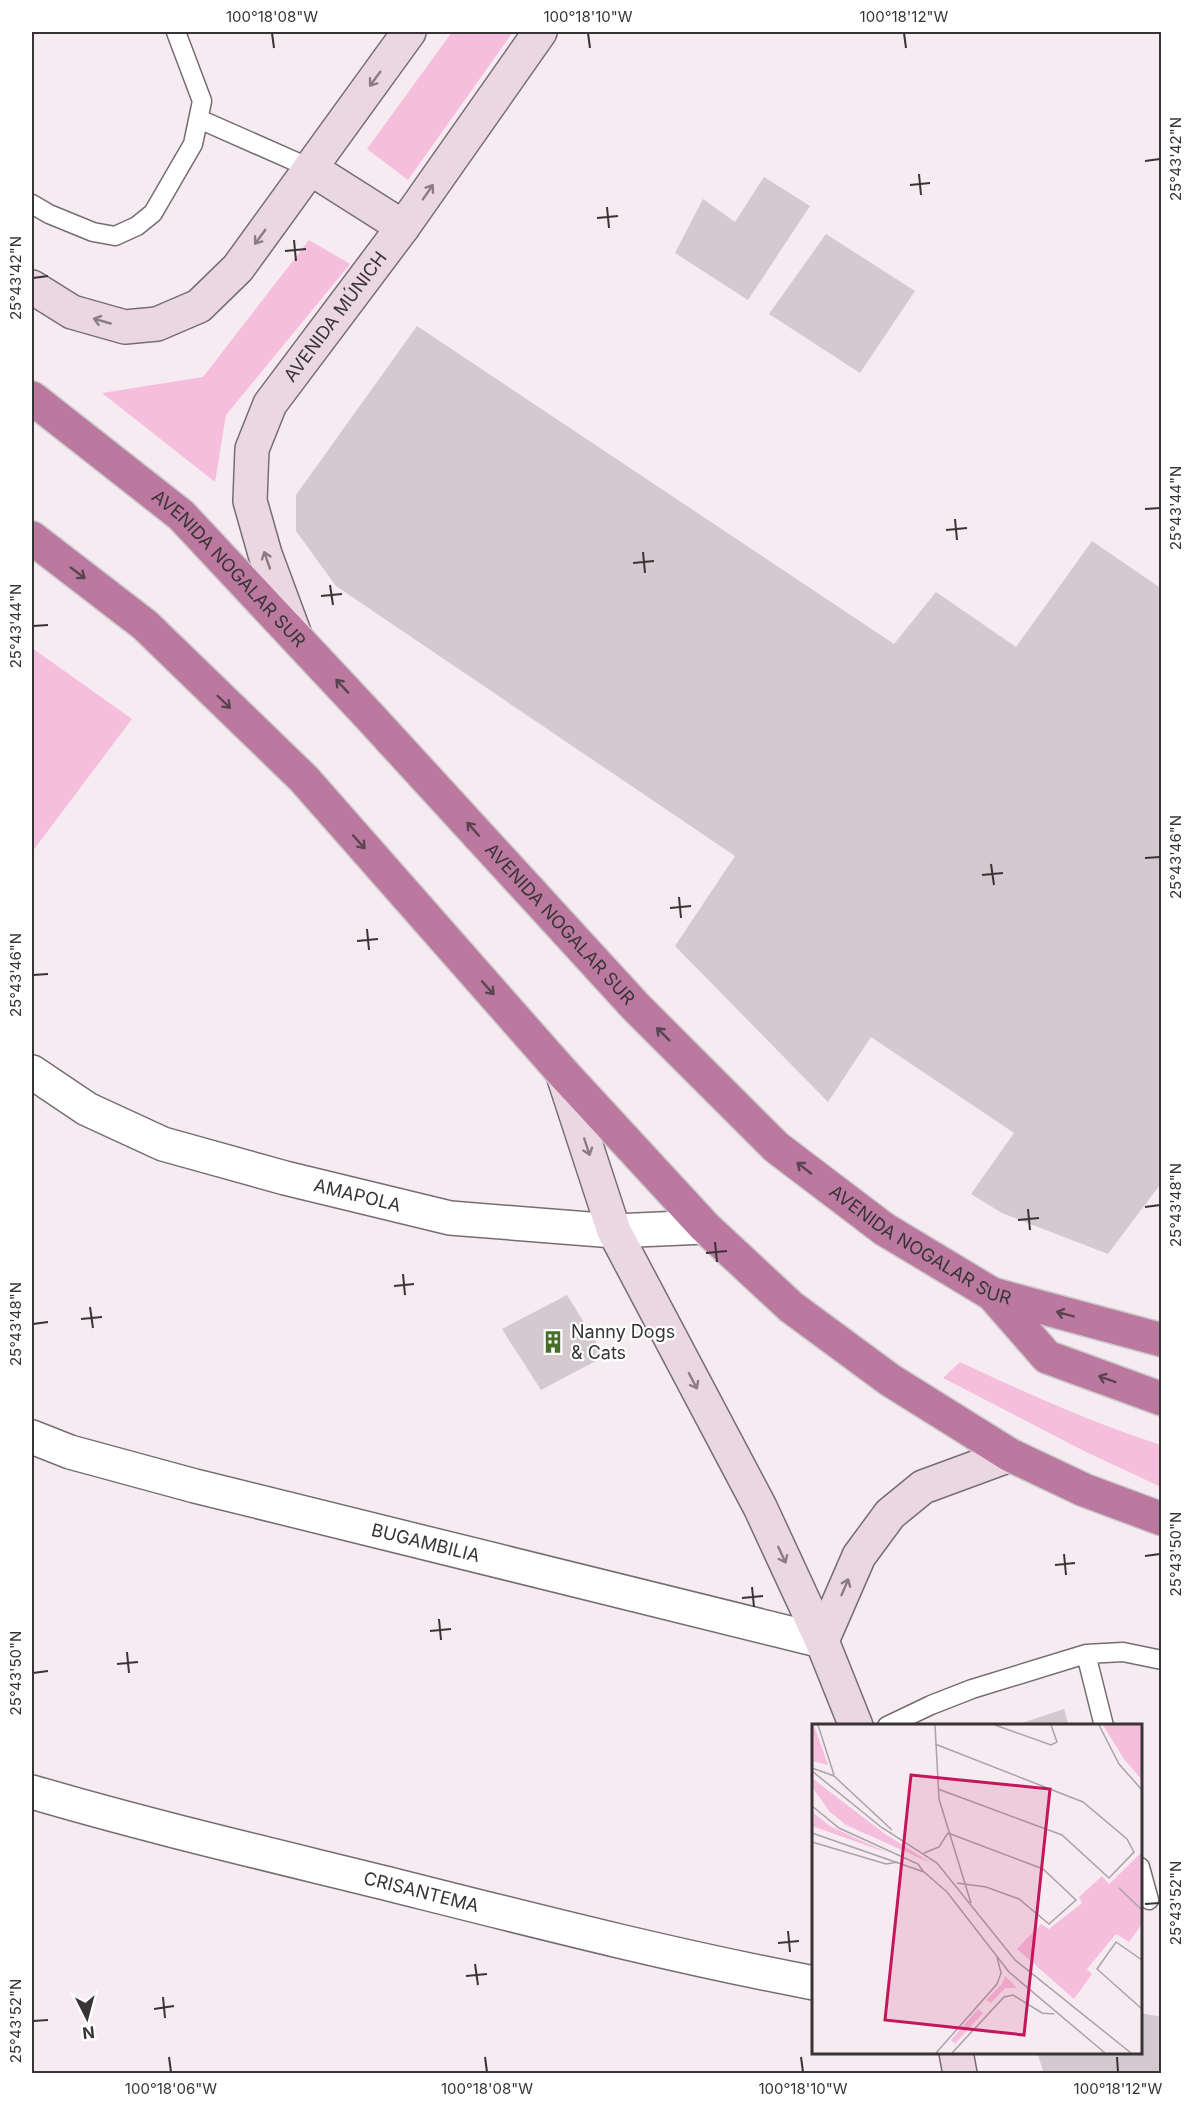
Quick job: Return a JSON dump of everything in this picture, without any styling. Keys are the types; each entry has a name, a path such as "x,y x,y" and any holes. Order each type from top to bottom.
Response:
{"highway":[{"name":"AVENIDA NOGALAR SUR","path":"32,398 181,515 295,635 635,1006 777,1146 884,1229 992,1294 1161,1340"},
{"path":"32,538 145,625 303,779 562,1072 705,1227 791,1307 890,1380 1010,1455 1084,1490 1161,1519"},
{"path":"992,1294 1047,1357 1161,1399"},
{"path":"1084,1490 1161,1543"}],"main road":[{"path":"32,287 72,312 125,327 157,324 199,306 238,268 409,32"},
{"name":"AVENIDA MÚNICH","path":"295,635 265,554 250,501 252,449 270,404 404,226 540,32"},
{"path":"310,168 404,226"},
{"path":"562,1072 614,1231 760,1507 822,1641 856,1724"},
{"path":"822,1641 859,1556 890,1514 923,1487 1010,1455"},
{"path":"956,2054 960,2073"}],"street":[{"name":"AMAPOLA","path":"32,1072 87,1108 163,1144 450,1218 614,1231 705,1227"},
{"name":"BUGAMBILIA","path":"32,1437 70,1452 195,1486 822,1641"},
{"name":"CRISANTEMA","path":"32,1792 230,1845 490,1910 746,1970 812,1983"}],"lane":[{"path":"32,204 49,214 93,232 115,236 137,226 153,213 193,144 200,119 202,101 176,32"},
{"path":"200,119 310,168"},
{"path":"889,1724 972,1689 1086,1654 1123,1652 1161,1659"},
{"path":"1086,1654 1104,1724"},
{"path":"1142,1874 1150,1901"}],"shaded area":[{"path":"452,32 513,32 408,180 367,149"},
{"path":"309,240 350,264 226,415 215,482 102,393 203,377"},
{"path":"32,648 132,719 32,852"},
{"path":"960,1362 1084,1417 1161,1445 1161,1487 1084,1451 943,1378"}],"building":[{"path":"764,177 810,206 748,300 675,253 703,199 735,222"},
{"path":"826,234 915,291 860,373 769,314"},
{"path":"417,326 894,644 936,592 1016,647 1092,541 1162,589 1162,1182 1108,1254 1002,1213 971,1194 1014,1133 871,1037 828,1102 675,946 735,856 336,586 296,531 296,495"},
{"name":"Nanny Dogs & Cats","path":"567,1295 605,1356 541,1390 502,1329"},
{"path":"1064,1709 1068,1724 1019,1724"},
{"path":"1142,2013 1162,2017 1162,2074 1044,2074 1038,2054 1142,2054"}],"place":[{"name":"Nanny Dogs & Cats","path":"553,1342"}]}
